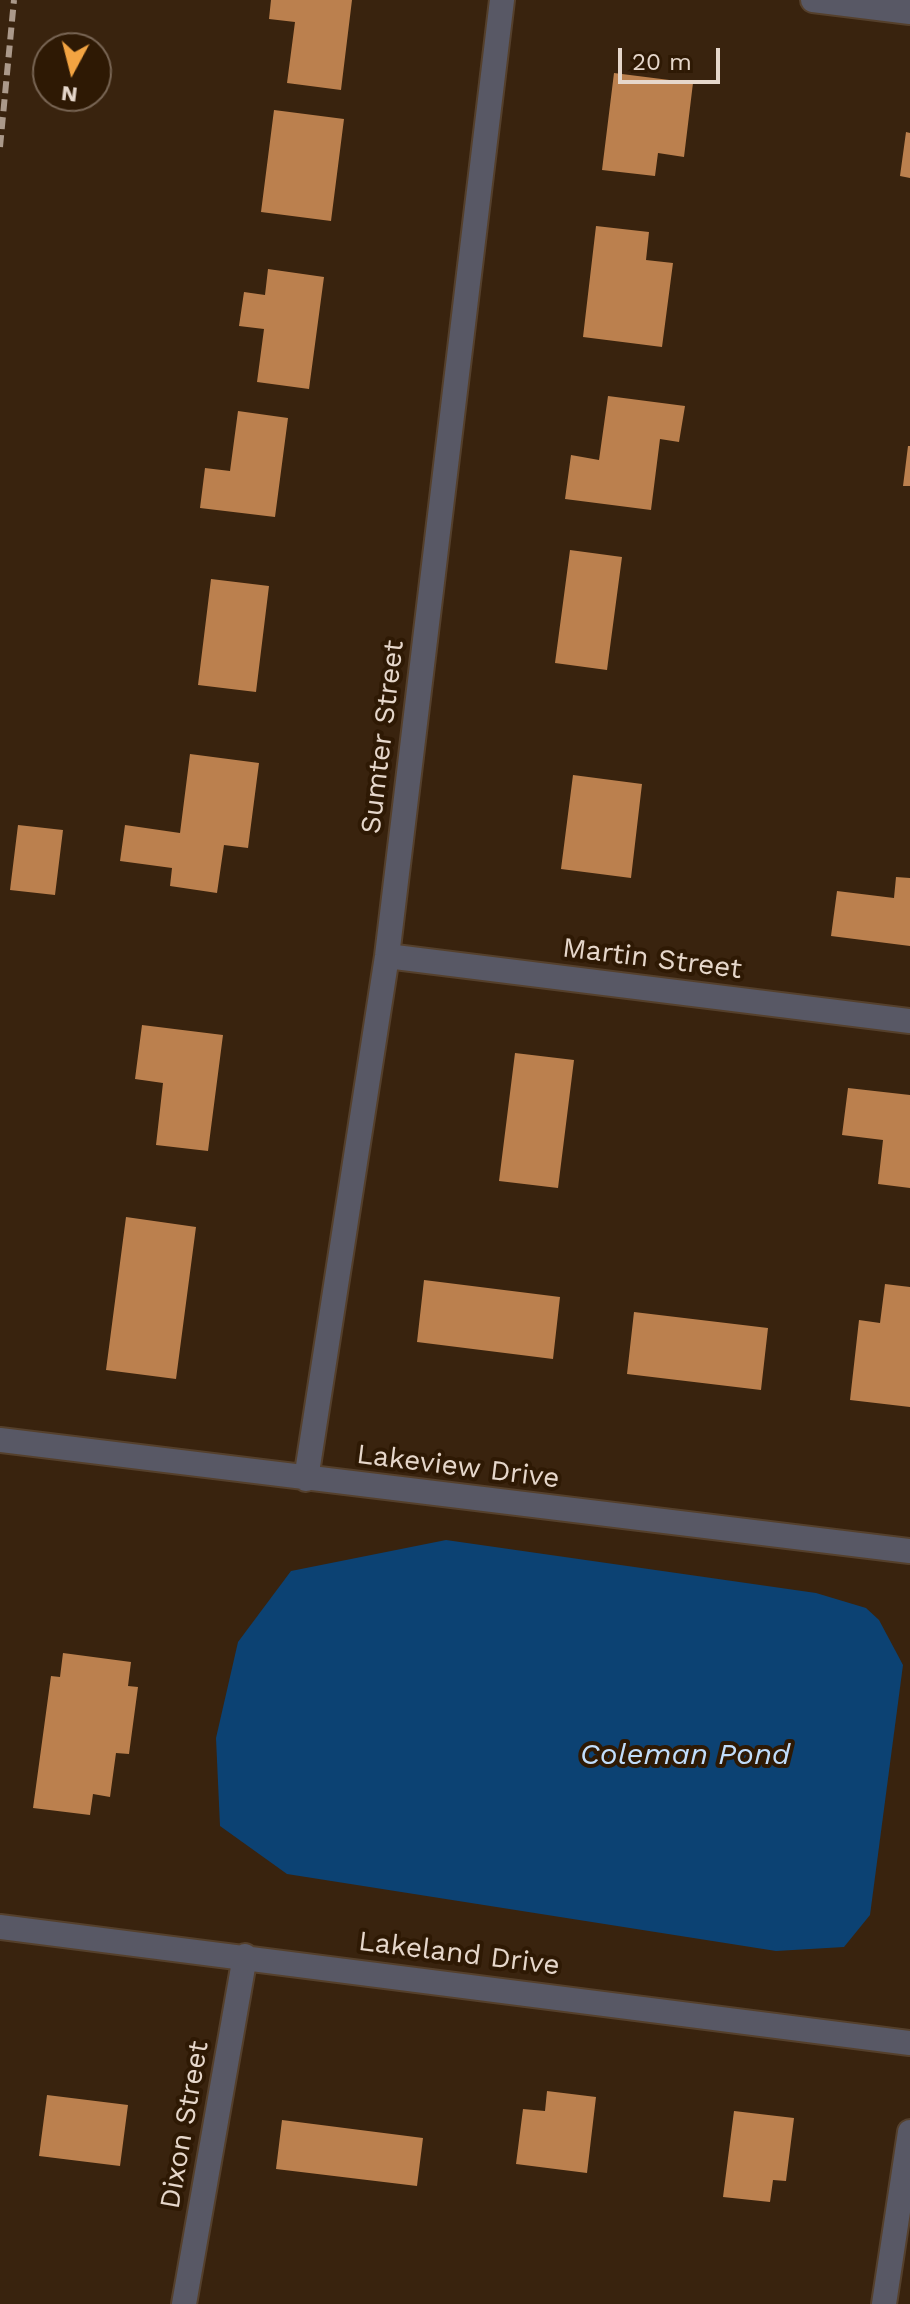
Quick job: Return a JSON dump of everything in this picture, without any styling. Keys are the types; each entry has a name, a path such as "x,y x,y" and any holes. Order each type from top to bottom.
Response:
{"street":[{"name":"Sumter Street","path":"306,1479 387,956 502,0"},
{"path":"813,0 910,12"},
{"name":"Martin Street","path":"387,956 910,1021"},
{"name":"Lakeview Drive","path":"0,1440 910,1551"},
{"name":"Lakeland Drive","path":"0,1927 910,2043"},
{"name":"Dixon Street","path":"184,2304 245,1956"},
{"path":"884,2304 910,2132"}],"water":[{"name":"Coleman Pond","path":"446,1540 816,1593 866,1608 879,1620 903,1665 870,1915 844,1947 776,1951 287,1874 220,1826 216,1738 238,1642 291,1571"}],"building":[{"path":"271,0 352,0 341,90 287,83 295,22 269,19"},
{"path":"614,73 693,83 684,157 658,153 655,176 602,170"},
{"path":"274,110 344,119 331,221 261,212"},
{"path":"906,132 910,133 910,178 900,176"},
{"path":"596,226 649,232 646,260 673,263 662,347 583,337"},
{"path":"268,269 324,277 309,389 257,382 264,329 239,326 244,292 265,295"},
{"path":"608,396 685,406 679,442 660,439 651,510 565,499 571,455 599,460"},
{"path":"238,411 288,418 275,517 200,508 205,468 230,471"},
{"path":"908,446 910,486 903,486"},
{"path":"570,550 622,557 607,670 555,663"},
{"path":"211,579 269,586 256,692 198,685"},
{"path":"190,754 259,763 248,848 224,845 217,893 170,886 172,868 120,861 125,825 180,833"},
{"path":"573,775 642,784 631,878 561,869"},
{"path":"18,825 63,830 55,895 10,890"},
{"path":"896,877 910,878 910,946 831,936 837,891 894,898"},
{"path":"142,1025 223,1035 208,1151 156,1145 163,1083 135,1079"},
{"path":"515,1053 574,1060 558,1188 499,1181"},
{"path":"848,1088 910,1095 910,1188 878,1184 883,1140 842,1135"},
{"path":"126,1217 196,1227 176,1379 106,1370"},
{"path":"424,1280 560,1297 553,1359 417,1342"},
{"path":"885,1284 910,1287 910,1407 850,1400 859,1320 880,1323"},
{"path":"634,1312 768,1328 761,1390 627,1374"},
{"path":"63,1653 131,1662 128,1686 138,1687 129,1754 116,1753 110,1797 93,1794 90,1815 33,1808 51,1676 60,1677"},
{"path":"547,2091 596,2097 587,2173 516,2164 523,2109 545,2111"},
{"path":"47,2095 128,2105 120,2166 39,2156"},
{"path":"734,2111 794,2118 786,2181 773,2180 770,2202 723,2197"},
{"path":"282,2120 423,2138 417,2186 276,2169"}],"railway":[{"path":"0,147 14,0"}]}
